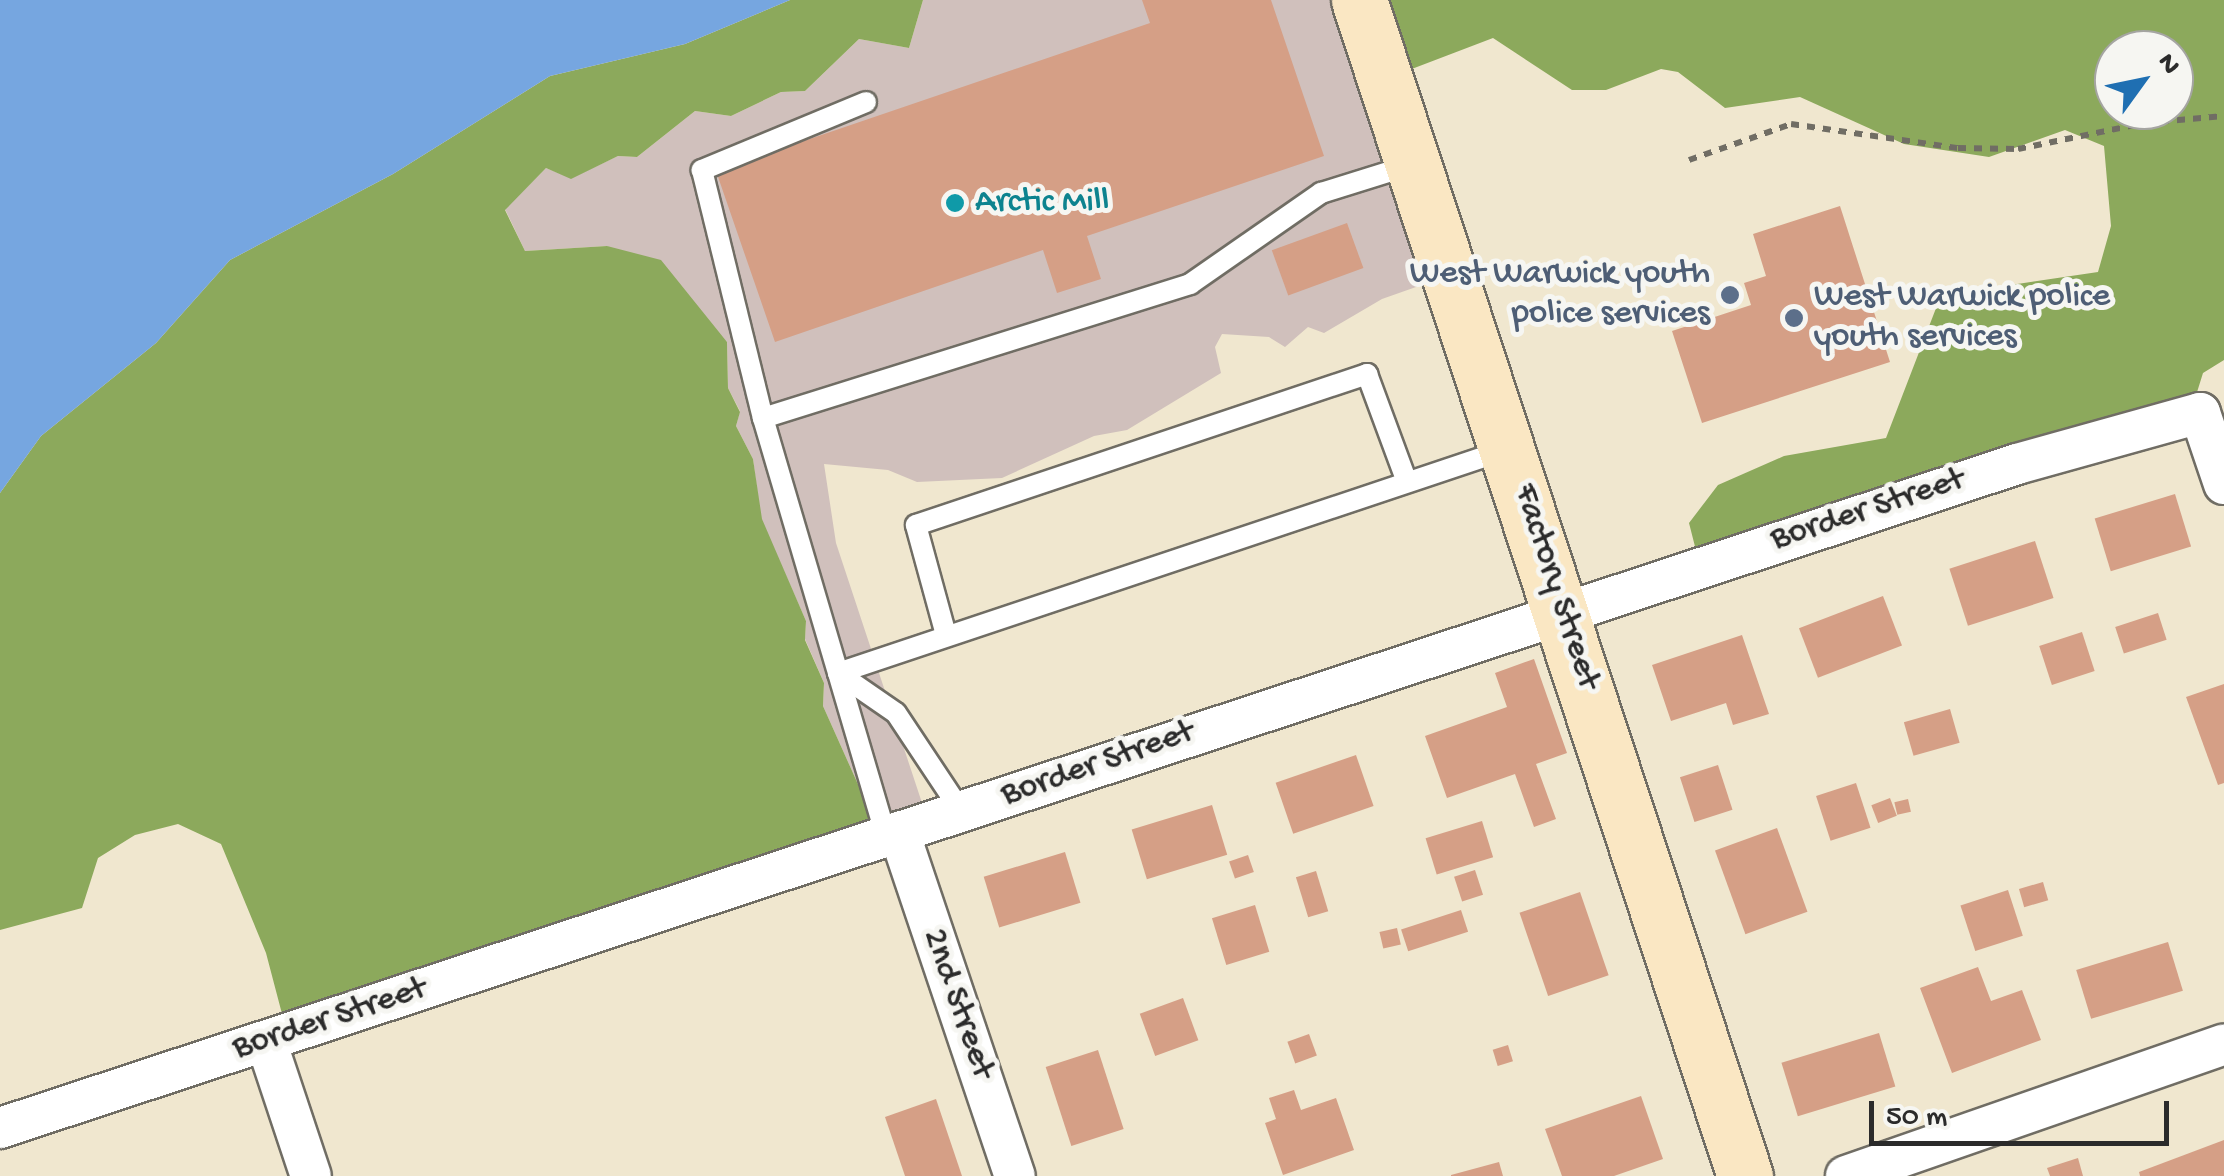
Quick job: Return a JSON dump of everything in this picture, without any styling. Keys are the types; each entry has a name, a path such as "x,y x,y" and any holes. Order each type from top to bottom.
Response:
{"street":[{"name":"Factory Street","path":"1359,0 1745,1176"},
{"name":"Border Street","path":"0,1128 1562,609 2017,464 2200,413 2224,484"},
{"name":"2nd Street","path":"892,834 1015,1176"},
{"path":"266,1041 311,1176"},
{"path":"1846,1176 2224,1044"}],"lane":[{"path":"866,102 702,170 763,418 838,672 892,834"},
{"path":"763,418 1190,284 1321,194 1413,164"},
{"path":"946,634 916,525 1348,380 1368,374 1407,482"},
{"path":"838,672 1509,449"},
{"path":"838,672 896,713 961,811"}],"path":[{"path":"1689,160 1791,124 1958,148 2018,148 2145,122 2224,116"}],"shaded area":[{"path":"923,0 1346,0 1433,281 1382,299 1324,333 1308,327 1285,347 1269,337 1222,334 1215,347 1221,373 1127,430 1094,436 1002,478 917,482 888,470 824,464 836,543 926,815 878,829 823,706 824,683 805,639 806,621 761,519 753,459 736,426 740,411 728,388 727,342 607,246 525,251 505,209 546,168 571,178 618,156 637,157 695,111 731,116 781,92 805,91 859,39 909,48"}],"green space":[{"path":"790,0 923,0 909,48 859,39 805,91 781,92 731,116 695,111 637,157 618,156 571,179 546,168 505,210 525,251 607,246 661,260 727,342 728,388 740,412 736,426 753,459 762,519 806,621 805,640 824,683 823,706 878,829 286,1029 266,953 221,844 178,824 135,835 98,858 82,908 0,930 0,493 41,436 156,343 230,260 393,174 550,76 685,44"},
{"path":"1346,0 2224,0 2224,360 2203,373 2193,405 1702,574 1689,523 1718,485 1784,456 1886,438 1938,303 1977,290 2098,272 2111,226 2104,146 2065,130 1989,157 1904,144 1800,97 1725,108 1678,72 1661,69 1606,90 1572,90 1493,38 1375,83"}],"water":[{"path":"0,0 790,0 685,44 550,76 393,174 230,260 156,343 41,436 0,493"}],"building":[{"name":"Arctic Mill","path":"1142,0 1271,0 1324,156 1087,236 1101,279 1057,293 1043,250 775,342 716,171 1150,23"},
{"name":"West Warwick police youth services","path":"1840,206 1890,362 1702,423 1672,331 1751,305 1744,283 1766,276 1753,234"},
{"path":"1347,223 1363,268 1288,295 1272,250"},
{"path":"2175,494 2191,547 2111,571 2095,519"},
{"path":"2035,541 2054,598 1968,626 1949,569"},
{"path":"1883,596 1902,645 1818,678 1799,628"},
{"path":"2158,613 2167,640 2124,654 2115,627"},
{"path":"2082,632 2095,671 2052,685 2039,646"},
{"path":"1742,635 1769,714 1733,725 1726,703 1671,721 1652,665"},
{"path":"1534,659 1567,753 1536,764 1556,819 1534,827 1515,774 1447,798 1425,736 1507,707 1495,673"},
{"path":"2224,684 2224,783 2218,785 2186,697"},
{"path":"1950,709 1960,743 1914,756 1904,722"},
{"path":"1356,755 1374,806 1293,834 1276,783"},
{"path":"1718,765 1733,810 1694,822 1680,777"},
{"path":"1856,783 1871,828 1831,841 1816,796"},
{"path":"1890,798 1897,816 1878,823 1871,805"},
{"path":"1908,799 1911,812 1897,815 1894,802"},
{"path":"1212,805 1227,855 1147,879 1132,830"},
{"path":"1482,821 1493,857 1437,875 1426,838"},
{"path":"1777,828 1807,912 1745,934 1715,851"},
{"path":"1065,852 1080,903 999,928 984,877"},
{"path":"1248,855 1254,872 1235,879 1229,862"},
{"path":"1475,870 1483,895 1462,902 1454,877"},
{"path":"1316,871 1328,911 1308,917 1296,877"},
{"path":"2043,882 2048,900 2024,907 2019,889"},
{"path":"2008,890 2023,936 1975,951 1960,905"},
{"path":"1580,892 1609,975 1548,996 1519,913"},
{"path":"1255,905 1269,952 1226,965 1212,918"},
{"path":"1461,910 1468,932 1408,951 1401,929"},
{"path":"1397,928 1401,945 1383,949 1379,932"},
{"path":"2168,942 2183,991 2091,1019 2076,970"},
{"path":"1978,967 1991,1001 2022,990 2041,1040 1952,1073 1920,988"},
{"path":"1183,998 1198,1040 1155,1056 1140,1014"},
{"path":"1879,1033 1895,1087 1798,1116 1781,1063"},
{"path":"1309,1034 1317,1056 1295,1063 1287,1042"},
{"path":"1508,1045 1513,1061 1498,1066 1493,1050"},
{"path":"1098,1050 1124,1129 1071,1146 1046,1067"},
{"path":"1294,1090 1301,1110 1336,1098 1354,1150 1283,1175 1265,1123 1276,1119 1269,1098"},
{"path":"1641,1096 1663,1159 1614,1176 1562,1176 1545,1129"},
{"path":"936,1099 962,1176 905,1176 885,1117"},
{"path":"2224,1140 2224,1176 2140,1176 2139,1172"},
{"path":"2078,1158 2083,1176 2050,1176 2047,1168"},
{"path":"1499,1162 1503,1176 1451,1176 1451,1175"}],"place":[{"name":"Arctic Mill","path":"955,203"},
{"name":"West Warwick youth police services","path":"1730,295"},
{"name":"West Warwick police youth services","path":"1794,318"}]}
